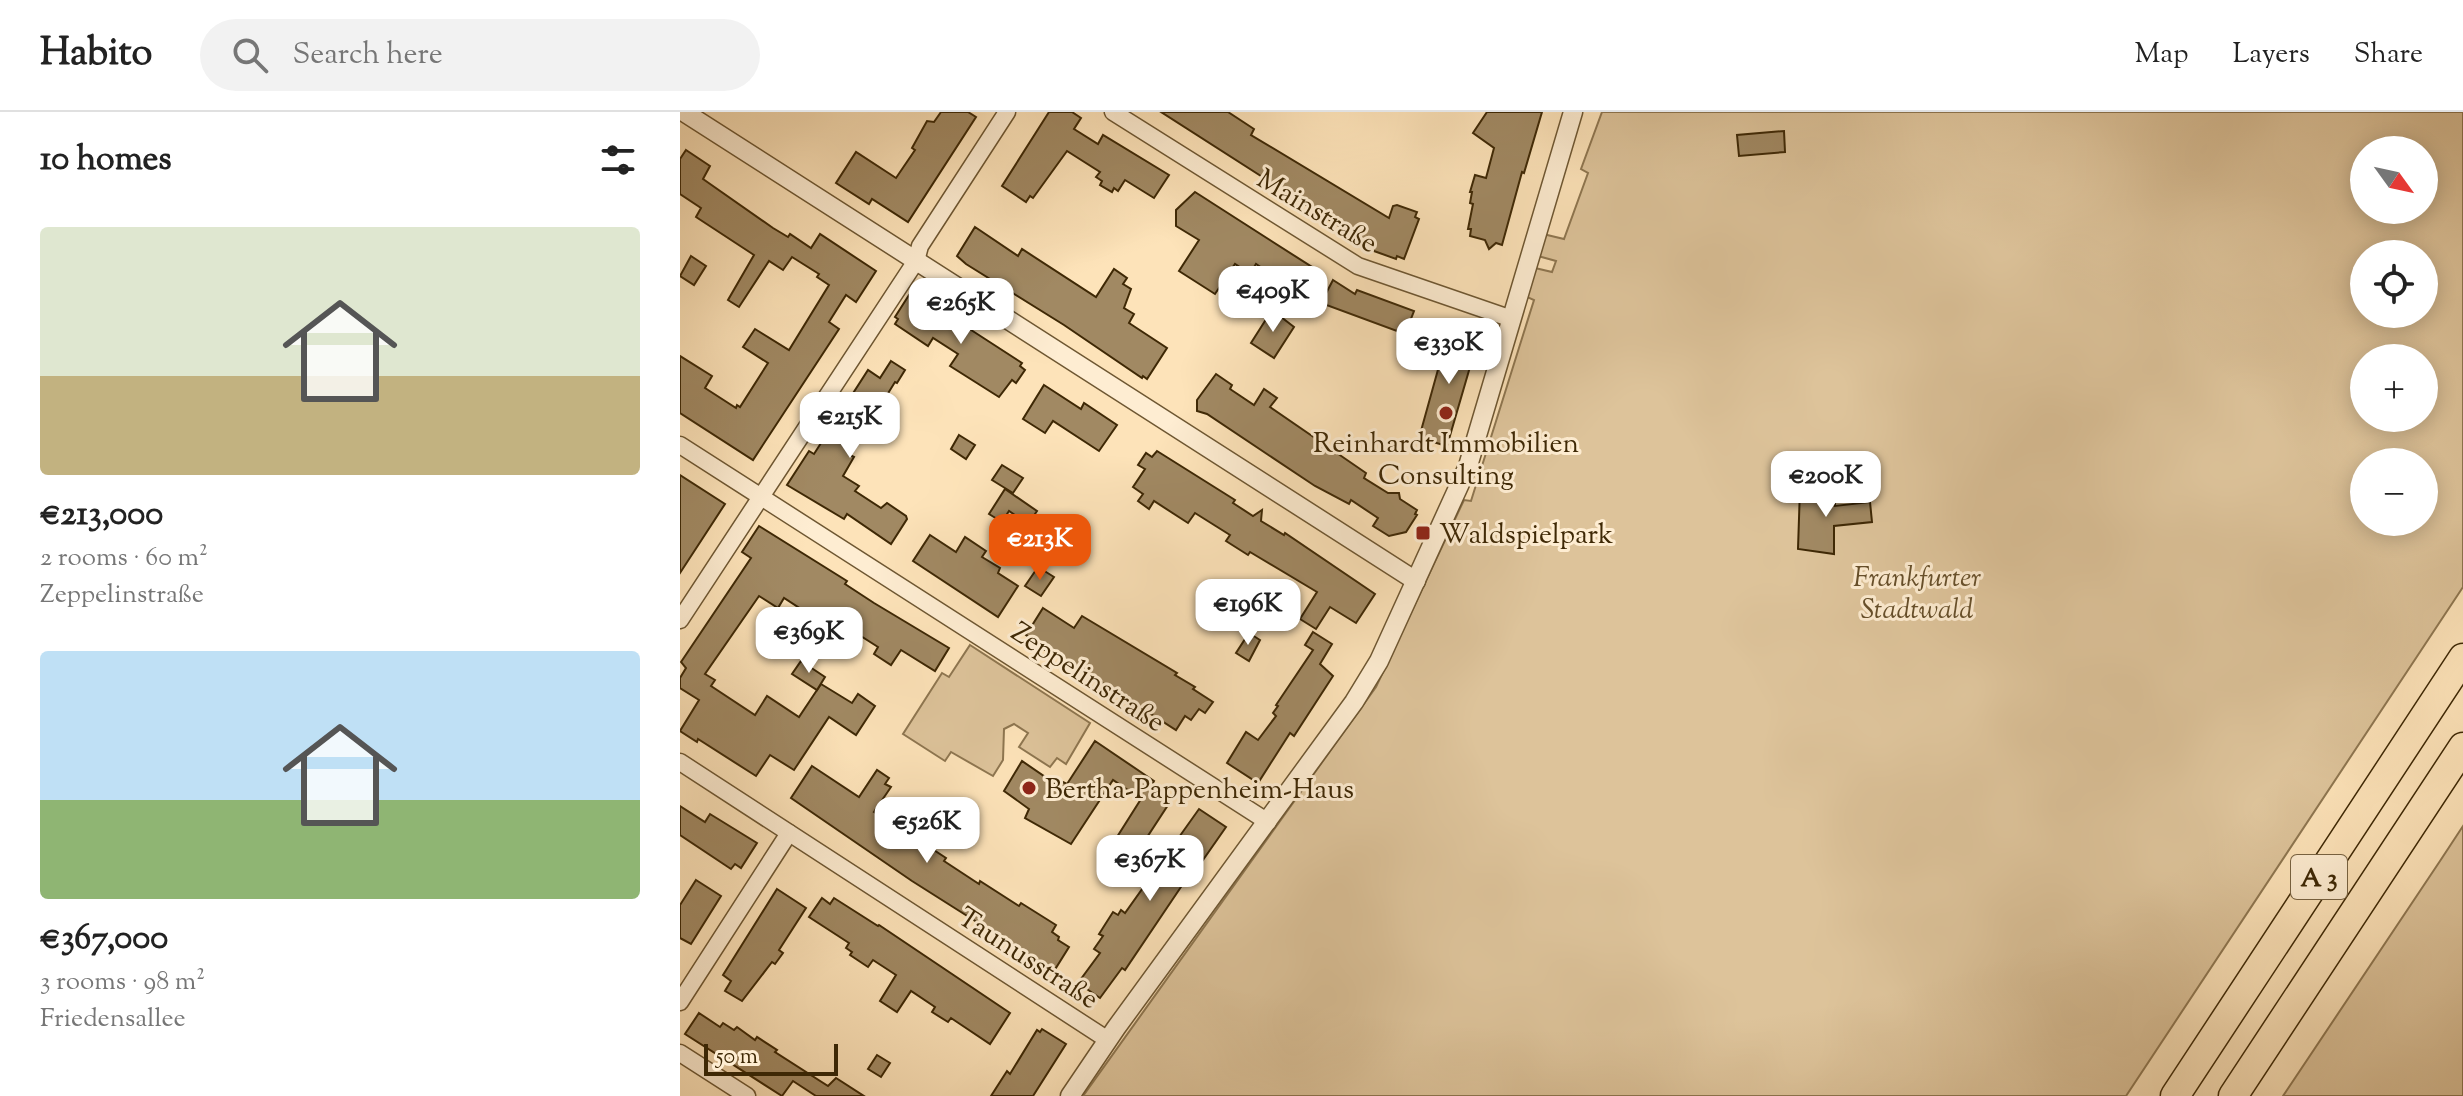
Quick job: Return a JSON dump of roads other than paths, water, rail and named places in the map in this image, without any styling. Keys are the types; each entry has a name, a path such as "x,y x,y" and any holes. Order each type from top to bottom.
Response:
{"highway":[{"name":"A 3","path":"2175,1096 2463,658"},
{"name":"A 3","path":"2233,1096 2463,747"}],"street":[{"path":"684,112 1416,581"},
{"path":"680,620 916,261 920,246 1007,112"},
{"name":"Mainstraße","path":"1113,112 1358,266 1512,319"},
{"path":"1070,1096 1367,682 1468,466 1573,112"},
{"name":"Zeppelinstraße","path":"680,445 1268,822"},
{"name":"Taunusstraße","path":"680,762 1108,1040"},
{"path":"680,1002 789,833"},
{"path":"680,1053 747,1096"}],"place":[{"name":"Reinhardt Immobilien Consulting","path":"1446,413"},
{"name":"Waldspielpark","path":"1423,533"},
{"name":"Bertha-Pappenheim-Haus","path":"1029,788"}],"park label":[{"name":"Frankfurter Stadtwald","path":"1917,592"}]}
